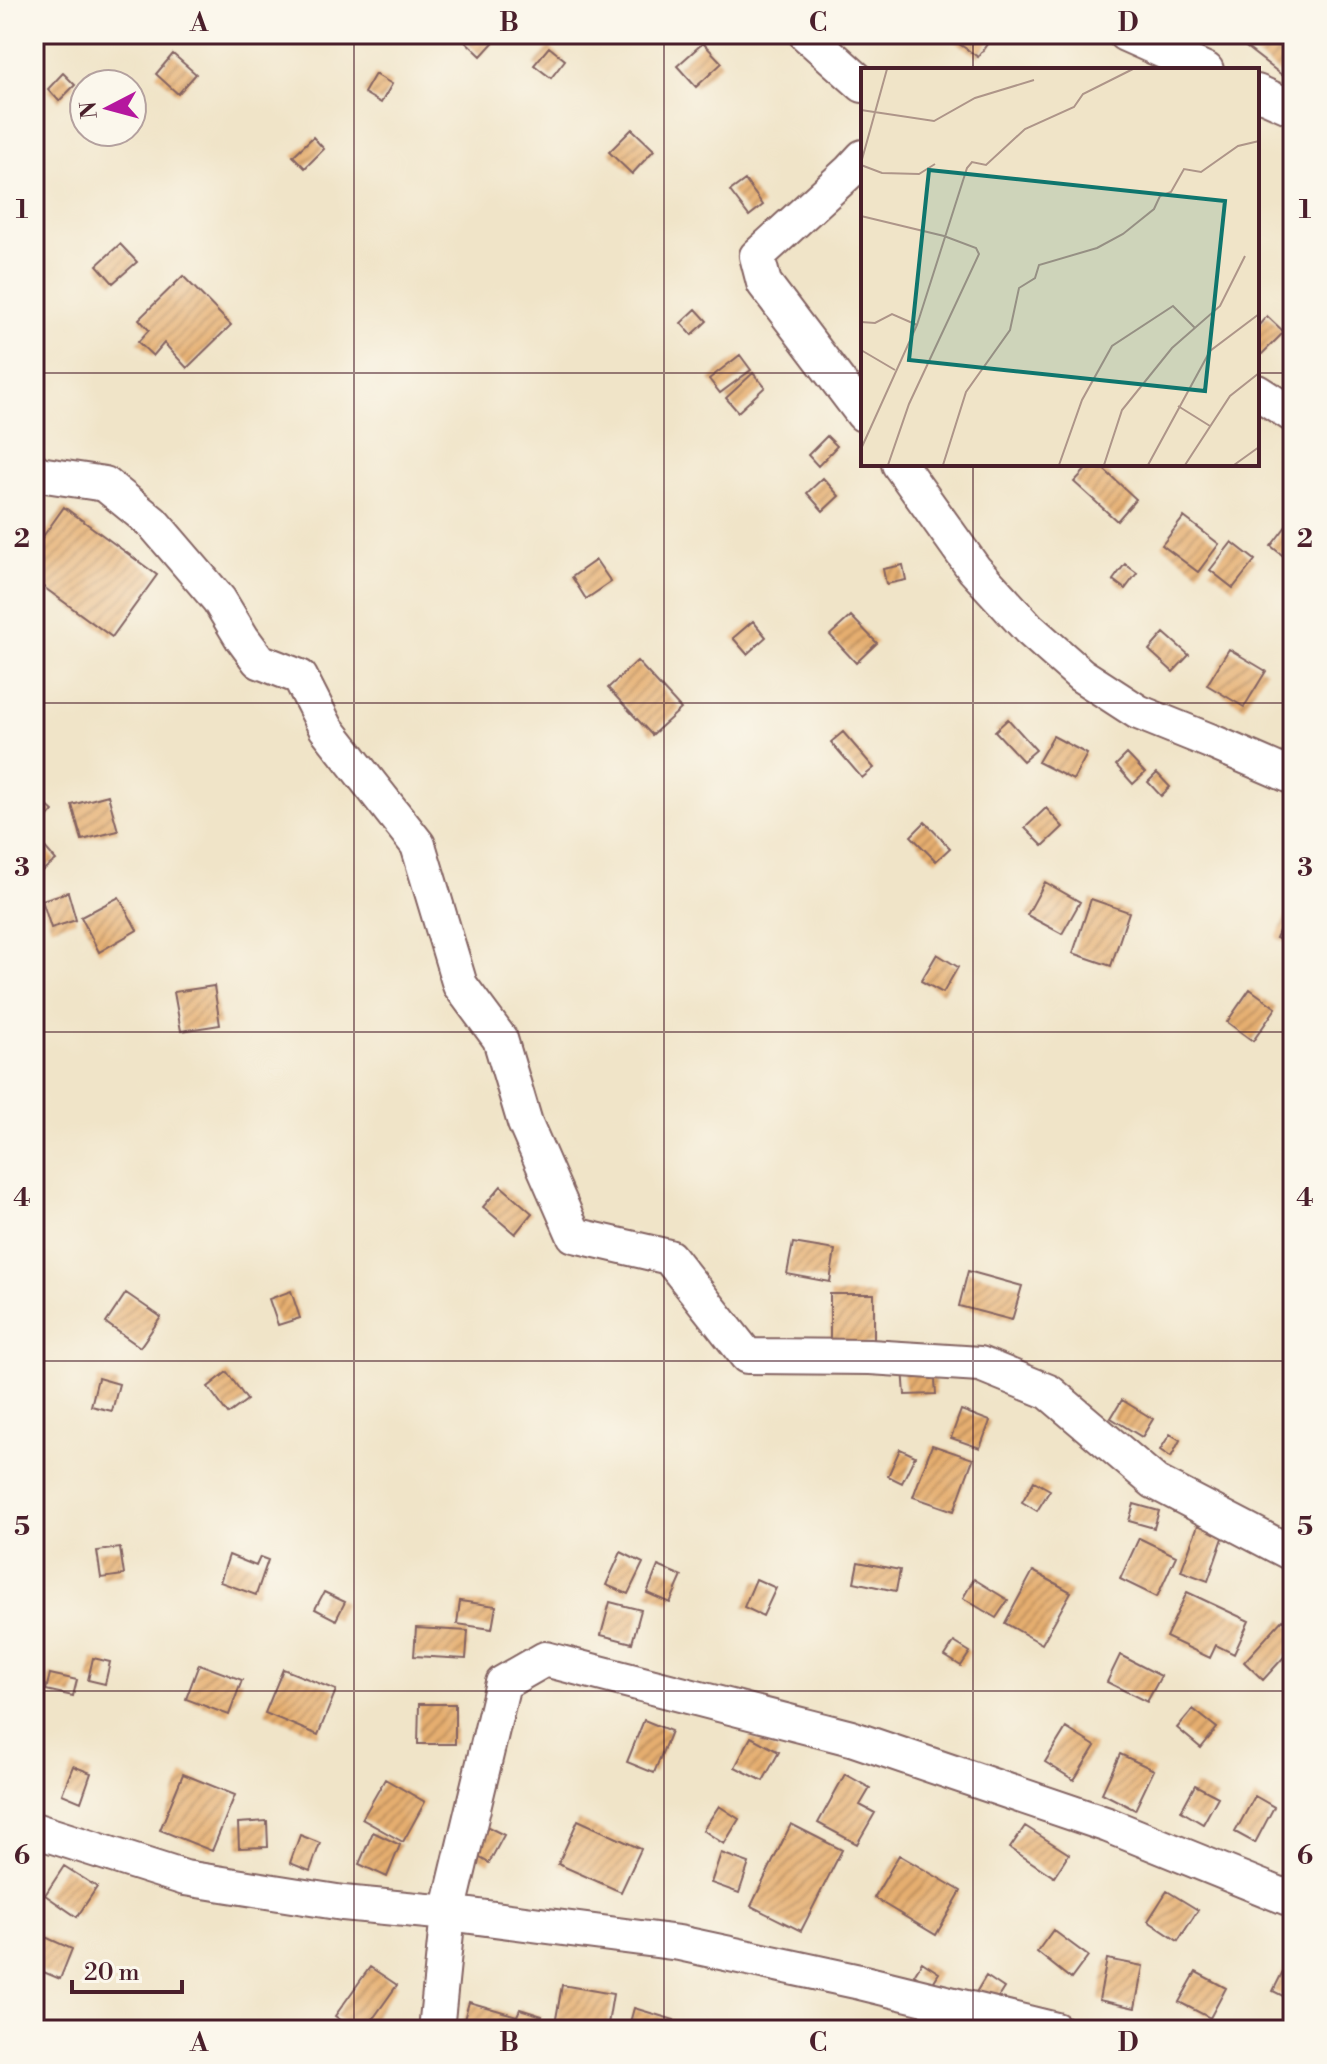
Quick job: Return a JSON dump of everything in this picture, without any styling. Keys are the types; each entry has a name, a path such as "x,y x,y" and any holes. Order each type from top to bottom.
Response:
{"street":[{"path":"806,34 861,83"},
{"path":"1125,34 1202,68"},
{"path":"1259,93 1293,108"},
{"path":"861,159 757,256 764,283 861,411"},
{"path":"1259,393 1293,415"},
{"path":"900,466 974,569 1029,629 1081,675 1138,712 1293,777"},
{"path":"34,470 39,474 105,484 153,523 219,600 259,661 300,677 326,728 418,845 460,985 500,1039 525,1123 574,1235 669,1257 747,1356 870,1357 980,1364 1049,1392 1155,1482 1293,1554"},
{"path":"436,2030 448,1913 503,1683 545,1659 851,1738 1108,1825 1293,1900"},
{"path":"34,1830 185,1878 343,1903 448,1913 679,1943 860,1982 1056,2030"}],"building":[{"path":"501,34 481,56 460,36"},
{"path":"994,34 978,57 948,36"},
{"path":"1229,34 1290,34 1293,36 1293,72 1287,79"},
{"path":"703,43 722,63 696,87 677,66"},
{"path":"549,47 565,60 551,78 534,65"},
{"path":"173,54 196,74 178,94 156,74"},
{"path":"63,73 68,78 68,92 59,101 48,89"},
{"path":"375,74 392,84 381,103 364,93"},
{"path":"632,129 654,150 632,174 609,152"},
{"path":"313,137 324,149 305,168 293,156"},
{"path":"745,180 763,205 749,216 730,191"},
{"path":"120,244 137,262 113,283 97,265"},
{"path":"183,276 231,325 187,368 164,343 153,356 138,342 149,330 139,319"},
{"path":"696,309 707,321 692,335 681,323"},
{"path":"1267,316 1284,332 1259,357 1259,325"},
{"path":"740,355 751,370 720,393 709,379"},
{"path":"753,373 765,387 738,412 726,398"},
{"path":"827,436 837,446 818,466 808,455"},
{"path":"1089,466 1100,466 1136,499 1117,521 1074,482"},
{"path":"823,478 839,496 823,511 807,493"},
{"path":"64,507 157,575 112,637 34,580 34,549"},
{"path":"1184,517 1219,544 1198,572 1162,545"},
{"path":"1290,521 1293,524 1291,562 1271,546"},
{"path":"1232,542 1255,560 1233,588 1210,570"},
{"path":"596,560 611,582 586,599 572,577"},
{"path":"1125,564 1137,573 1125,589 1113,580"},
{"path":"903,565 906,580 886,584 883,569"},
{"path":"851,616 877,643 856,663 830,635"},
{"path":"753,621 766,637 747,654 733,638"},
{"path":"1164,633 1189,655 1173,672 1149,650"},
{"path":"1229,649 1266,671 1244,707 1207,685"},
{"path":"637,661 681,709 652,735 608,688"},
{"path":"1008,719 1036,750 1023,761 995,731"},
{"path":"843,732 874,768 862,778 831,742"},
{"path":"1053,736 1087,754 1073,780 1038,762"},
{"path":"1127,754 1145,773 1133,784 1116,765"},
{"path":"1157,773 1170,787 1161,796 1148,782"},
{"path":"108,795 118,831 82,840 72,805"},
{"path":"36,796 53,811 34,832 34,798"},
{"path":"1046,808 1063,827 1043,846 1025,828"},
{"path":"925,822 950,848 936,861 911,836"},
{"path":"43,845 56,860 34,877 34,852"},
{"path":"1045,882 1080,902 1062,934 1027,915"},
{"path":"68,892 76,920 51,928 42,900"},
{"path":"119,897 137,930 99,952 81,917"},
{"path":"1091,899 1129,912 1111,966 1073,953"},
{"path":"1287,913 1293,916 1293,946 1276,938"},
{"path":"937,954 958,967 943,993 921,981"},
{"path":"214,986 220,1025 181,1031 174,992"},
{"path":"1250,989 1276,1008 1253,1041 1227,1022"},
{"path":"501,1186 532,1213 515,1234 483,1207"},
{"path":"793,1243 835,1250 830,1282 787,1274"},
{"path":"968,1271 1022,1286 1012,1320 959,1306"},
{"path":"291,1291 300,1318 278,1325 269,1299"},
{"path":"126,1293 161,1317 140,1347 106,1323"},
{"path":"830,1294 874,1294 874,1344 830,1344"},
{"path":"934,1366 936,1394 905,1395 903,1368"},
{"path":"227,1372 247,1400 228,1414 208,1387"},
{"path":"98,1378 119,1384 112,1411 91,1406"},
{"path":"1122,1400 1153,1419 1142,1437 1111,1418"},
{"path":"961,1410 990,1421 980,1448 951,1438"},
{"path":"1170,1434 1180,1440 1171,1457 1160,1450"},
{"path":"932,1445 973,1459 954,1511 913,1497"},
{"path":"900,1449 915,1456 902,1483 888,1476"},
{"path":"1034,1481 1050,1490 1037,1511 1022,1502"},
{"path":"1134,1504 1159,1511 1154,1528 1129,1521"},
{"path":"1198,1525 1224,1535 1208,1581 1181,1571"},
{"path":"1139,1538 1176,1556 1157,1597 1120,1579"},
{"path":"120,1548 124,1575 101,1578 97,1551"},
{"path":"621,1552 643,1563 628,1594 606,1585"},
{"path":"229,1555 256,1566 260,1557 268,1560 256,1595 220,1582"},
{"path":"858,1562 900,1570 896,1591 854,1582"},
{"path":"658,1566 682,1576 670,1603 647,1593"},
{"path":"1033,1571 1071,1592 1042,1644 1005,1623"},
{"path":"756,1579 776,1588 763,1616 744,1607"},
{"path":"974,1579 1008,1600 996,1618 963,1598"},
{"path":"324,1592 345,1602 336,1620 315,1609"},
{"path":"1187,1592 1249,1621 1234,1654 1216,1645 1210,1658 1166,1637"},
{"path":"460,1601 496,1606 492,1629 457,1624"},
{"path":"610,1602 641,1610 632,1643 601,1635"},
{"path":"1283,1619 1293,1628 1293,1647 1263,1680 1244,1662"},
{"path":"416,1628 468,1631 466,1659 414,1656"},
{"path":"954,1642 970,1652 961,1666 945,1656"},
{"path":"1120,1655 1161,1676 1147,1702 1107,1682"},
{"path":"93,1658 110,1662 105,1684 88,1680"},
{"path":"199,1664 242,1680 229,1715 186,1699"},
{"path":"283,1669 336,1690 318,1735 265,1713"},
{"path":"50,1674 77,1680 73,1696 46,1690"},
{"path":"419,1704 455,1704 455,1744 418,1744"},
{"path":"1193,1709 1217,1728 1201,1748 1177,1728"},
{"path":"644,1720 671,1731 654,1773 627,1762"},
{"path":"1066,1728 1095,1746 1074,1780 1045,1762"},
{"path":"751,1737 779,1752 763,1781 735,1767"},
{"path":"1120,1754 1154,1770 1135,1810 1102,1793"},
{"path":"73,1766 91,1773 81,1802 62,1794"},
{"path":"183,1774 235,1795 212,1851 160,1830"},
{"path":"845,1774 870,1788 860,1805 875,1813 857,1844 818,1823"},
{"path":"385,1779 425,1802 403,1842 362,1819"},
{"path":"1195,1785 1218,1797 1203,1824 1181,1811"},
{"path":"1255,1796 1274,1807 1255,1843 1235,1832"},
{"path":"719,1806 739,1819 724,1844 703,1830"},
{"path":"578,1820 641,1849 621,1892 558,1864"},
{"path":"267,1821 268,1847 239,1848 238,1823"},
{"path":"791,1824 842,1850 801,1931 751,1906"},
{"path":"1025,1826 1069,1854 1054,1877 1010,1848"},
{"path":"488,1827 504,1835 489,1863 473,1854"},
{"path":"373,1832 400,1845 387,1877 359,1864"},
{"path":"300,1835 320,1843 310,1871 290,1863"},
{"path":"721,1853 749,1863 739,1893 711,1883"},
{"path":"899,1855 961,1891 936,1935 874,1898"},
{"path":"64,1866 97,1887 77,1917 45,1895"},
{"path":"1167,1891 1198,1910 1178,1941 1148,1921"},
{"path":"1053,1930 1088,1956 1071,1979 1037,1952"},
{"path":"34,1932 72,1949 60,1979 34,1968"},
{"path":"1107,1959 1143,1966 1135,2008 1099,2000"},
{"path":"922,1962 939,1973 931,1986 914,1975"},
{"path":"1286,1965 1293,1968 1293,2001 1273,1991"},
{"path":"370,1967 397,1985 365,2030 354,2030 335,2016"},
{"path":"1196,1972 1226,1988 1210,2018 1179,2002"},
{"path":"986,1976 1004,1988 990,2010 972,1999"},
{"path":"562,1985 613,1994 607,2030 554,2030"},
{"path":"469,2002 517,2016 520,2009 542,2016 538,2030 461,2030"},
{"path":"634,2008 674,2020 672,2030 628,2030"}]}
